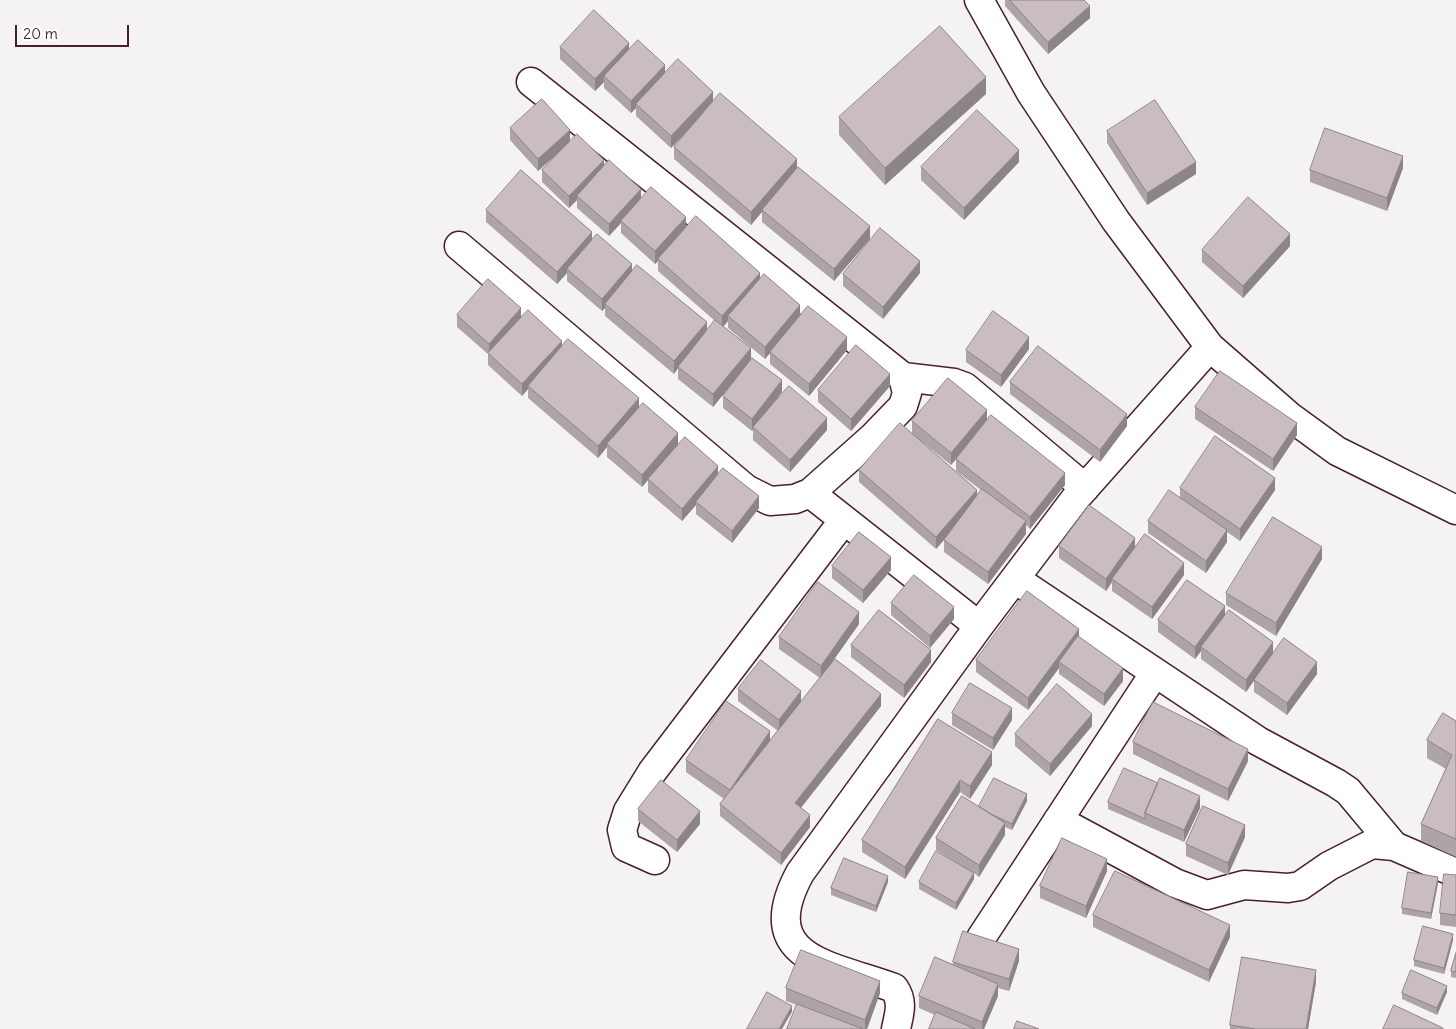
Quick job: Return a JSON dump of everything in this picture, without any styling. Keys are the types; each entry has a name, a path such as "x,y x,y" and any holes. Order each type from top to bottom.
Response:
{"street":[{"path":"979,0 1031,92 1116,221 1210,347 1289,416 1337,451 1456,510"},
{"path":"531,82 903,376 954,382 965,387 1085,488"},
{"path":"459,246 746,489 770,501 795,499 810,493 873,437 904,406 907,393 903,376"},
{"path":"896,1029 901,1004 894,988 806,956 792,943 785,920 788,894 800,873 980,626 1085,488 1210,347"},
{"path":"810,493 980,626"},
{"path":"655,860 626,847 622,830 628,812 678,736 844,520"},
{"path":"1015,579 1154,674 1258,741 1336,783 1348,792 1394,846"},
{"path":"981,938 1154,674"},
{"path":"1058,820 1175,883 1207,895 1244,885 1288,888 1300,886 1329,866 1372,844 1394,846 1456,873"}],"building":[{"path":"1010,0 1084,0 1090,6 1048,42"},
{"path":"594,10 629,43 595,79 560,47"},
{"path":"940,26 986,77 885,168 839,117"},
{"path":"638,40 665,65 631,101 604,76"},
{"path":"678,59 713,92 671,136 636,104"},
{"path":"720,93 797,159 751,212 674,147"},
{"path":"542,99 570,130 538,159 510,128"},
{"path":"1155,100 1196,162 1147,193 1107,131"},
{"path":"977,110 1019,150 964,208 921,167"},
{"path":"1325,128 1403,156 1387,198 1310,170"},
{"path":"577,134 604,160 569,196 542,170"},
{"path":"609,160 641,189 609,224 577,196"},
{"path":"798,167 870,226 834,269 762,210"},
{"path":"521,170 592,232 557,272 486,210"},
{"path":"651,187 686,217 655,251 621,221"},
{"path":"1248,197 1290,234 1243,286 1202,250"},
{"path":"696,216 760,273 722,316 658,259"},
{"path":"880,228 920,261 883,307 843,274"},
{"path":"597,234 632,264 602,299 567,269"},
{"path":"637,265 707,322 674,361 605,304"},
{"path":"764,274 800,305 765,347 728,316"},
{"path":"488,279 521,308 489,344 457,315"},
{"path":"808,306 847,337 809,384 770,352"},
{"path":"528,310 562,341 522,384 488,353"},
{"path":"993,311 1029,337 1001,375 966,350"},
{"path":"715,320 751,348 713,394 678,367"},
{"path":"568,339 639,398 598,446 528,386"},
{"path":"856,345 890,374 851,419 818,390"},
{"path":"1038,346 1127,414 1100,450 1010,382"},
{"path":"752,358 782,380 752,419 723,396"},
{"path":"1220,371 1297,423 1273,459 1195,407"},
{"path":"948,378 987,410 951,453 912,421"},
{"path":"789,386 827,418 790,460 753,427"},
{"path":"643,403 678,433 642,475 607,444"},
{"path":"991,415 1065,473 1030,517 956,459"},
{"path":"900,423 977,490 936,537 859,470"},
{"path":"1215,436 1275,478 1240,529 1180,488"},
{"path":"685,437 718,466 682,509 648,479"},
{"path":"723,468 759,496 732,531 696,502"},
{"path":"982,489 1026,521 988,572 944,540"},
{"path":"1169,490 1227,530 1206,561 1148,521"},
{"path":"1089,505 1135,538 1106,579 1059,546"},
{"path":"1273,517 1322,547 1276,623 1226,593"},
{"path":"859,532 891,557 863,590 832,566"},
{"path":"1145,534 1184,563 1152,607 1112,579"},
{"path":"914,575 954,607 930,636 891,603"},
{"path":"1187,580 1225,606 1195,647 1158,620"},
{"path":"818,582 859,612 821,666 779,637"},
{"path":"1027,591 1079,629 1028,698 976,660"},
{"path":"879,610 931,650 904,685 851,645"},
{"path":"1229,610 1273,642 1246,680 1201,647"},
{"path":"1078,636 1123,668 1104,694 1059,662"},
{"path":"1284,638 1317,662 1287,703 1254,680"},
{"path":"835,659 881,694 795,803 810,815 781,853 720,804"},
{"path":"761,660 801,691 779,720 738,689"},
{"path":"970,683 1012,708 993,738 952,713"},
{"path":"1057,684 1092,714 1050,764 1015,734"},
{"path":"726,701 770,731 730,790 686,760"},
{"path":"1153,702 1248,749 1228,789 1133,742"},
{"path":"1443,713 1456,721 1456,839 1421,824 1452,755 1427,740"},
{"path":"938,719 992,752 970,786 960,780 905,867 862,840"},
{"path":"1124,768 1158,783 1145,813 1145,819 1108,802"},
{"path":"994,778 1027,794 1012,824 979,806"},
{"path":"1160,778 1200,796 1184,830 1145,813"},
{"path":"661,780 700,811 677,840 638,809"},
{"path":"962,796 1005,823 979,865 936,838"},
{"path":"1203,806 1245,825 1228,863 1186,844"},
{"path":"1062,838 1107,859 1086,906 1040,886"},
{"path":"936,851 974,873 956,903 919,882"},
{"path":"844,858 888,876 876,906 831,888"},
{"path":"1115,871 1230,925 1209,970 1093,915"},
{"path":"1408,872 1438,877 1431,913 1402,908"},
{"path":"1444,874 1456,875 1456,915 1440,913"},
{"path":"1423,926 1453,934 1444,968 1414,960"},
{"path":"963,931 1019,949 1009,979 953,962"},
{"path":"801,950 880,981 865,1020 786,988"},
{"path":"1456,953 1456,972 1451,971"},
{"path":"935,957 998,984 982,1022 919,996"},
{"path":"1242,957 1316,970 1306,1029 1256,1029 1230,1025"},
{"path":"1411,970 1447,986 1437,1008 1402,993"},
{"path":"767,992 792,1006 779,1029 747,1029"},
{"path":"797,1004 863,1029 787,1029"},
{"path":"1394,1005 1443,1028 1443,1029 1383,1029"},
{"path":"936,1012 975,1029 929,1029"},
{"path":"1017,1021 1039,1029 1014,1029"}]}
